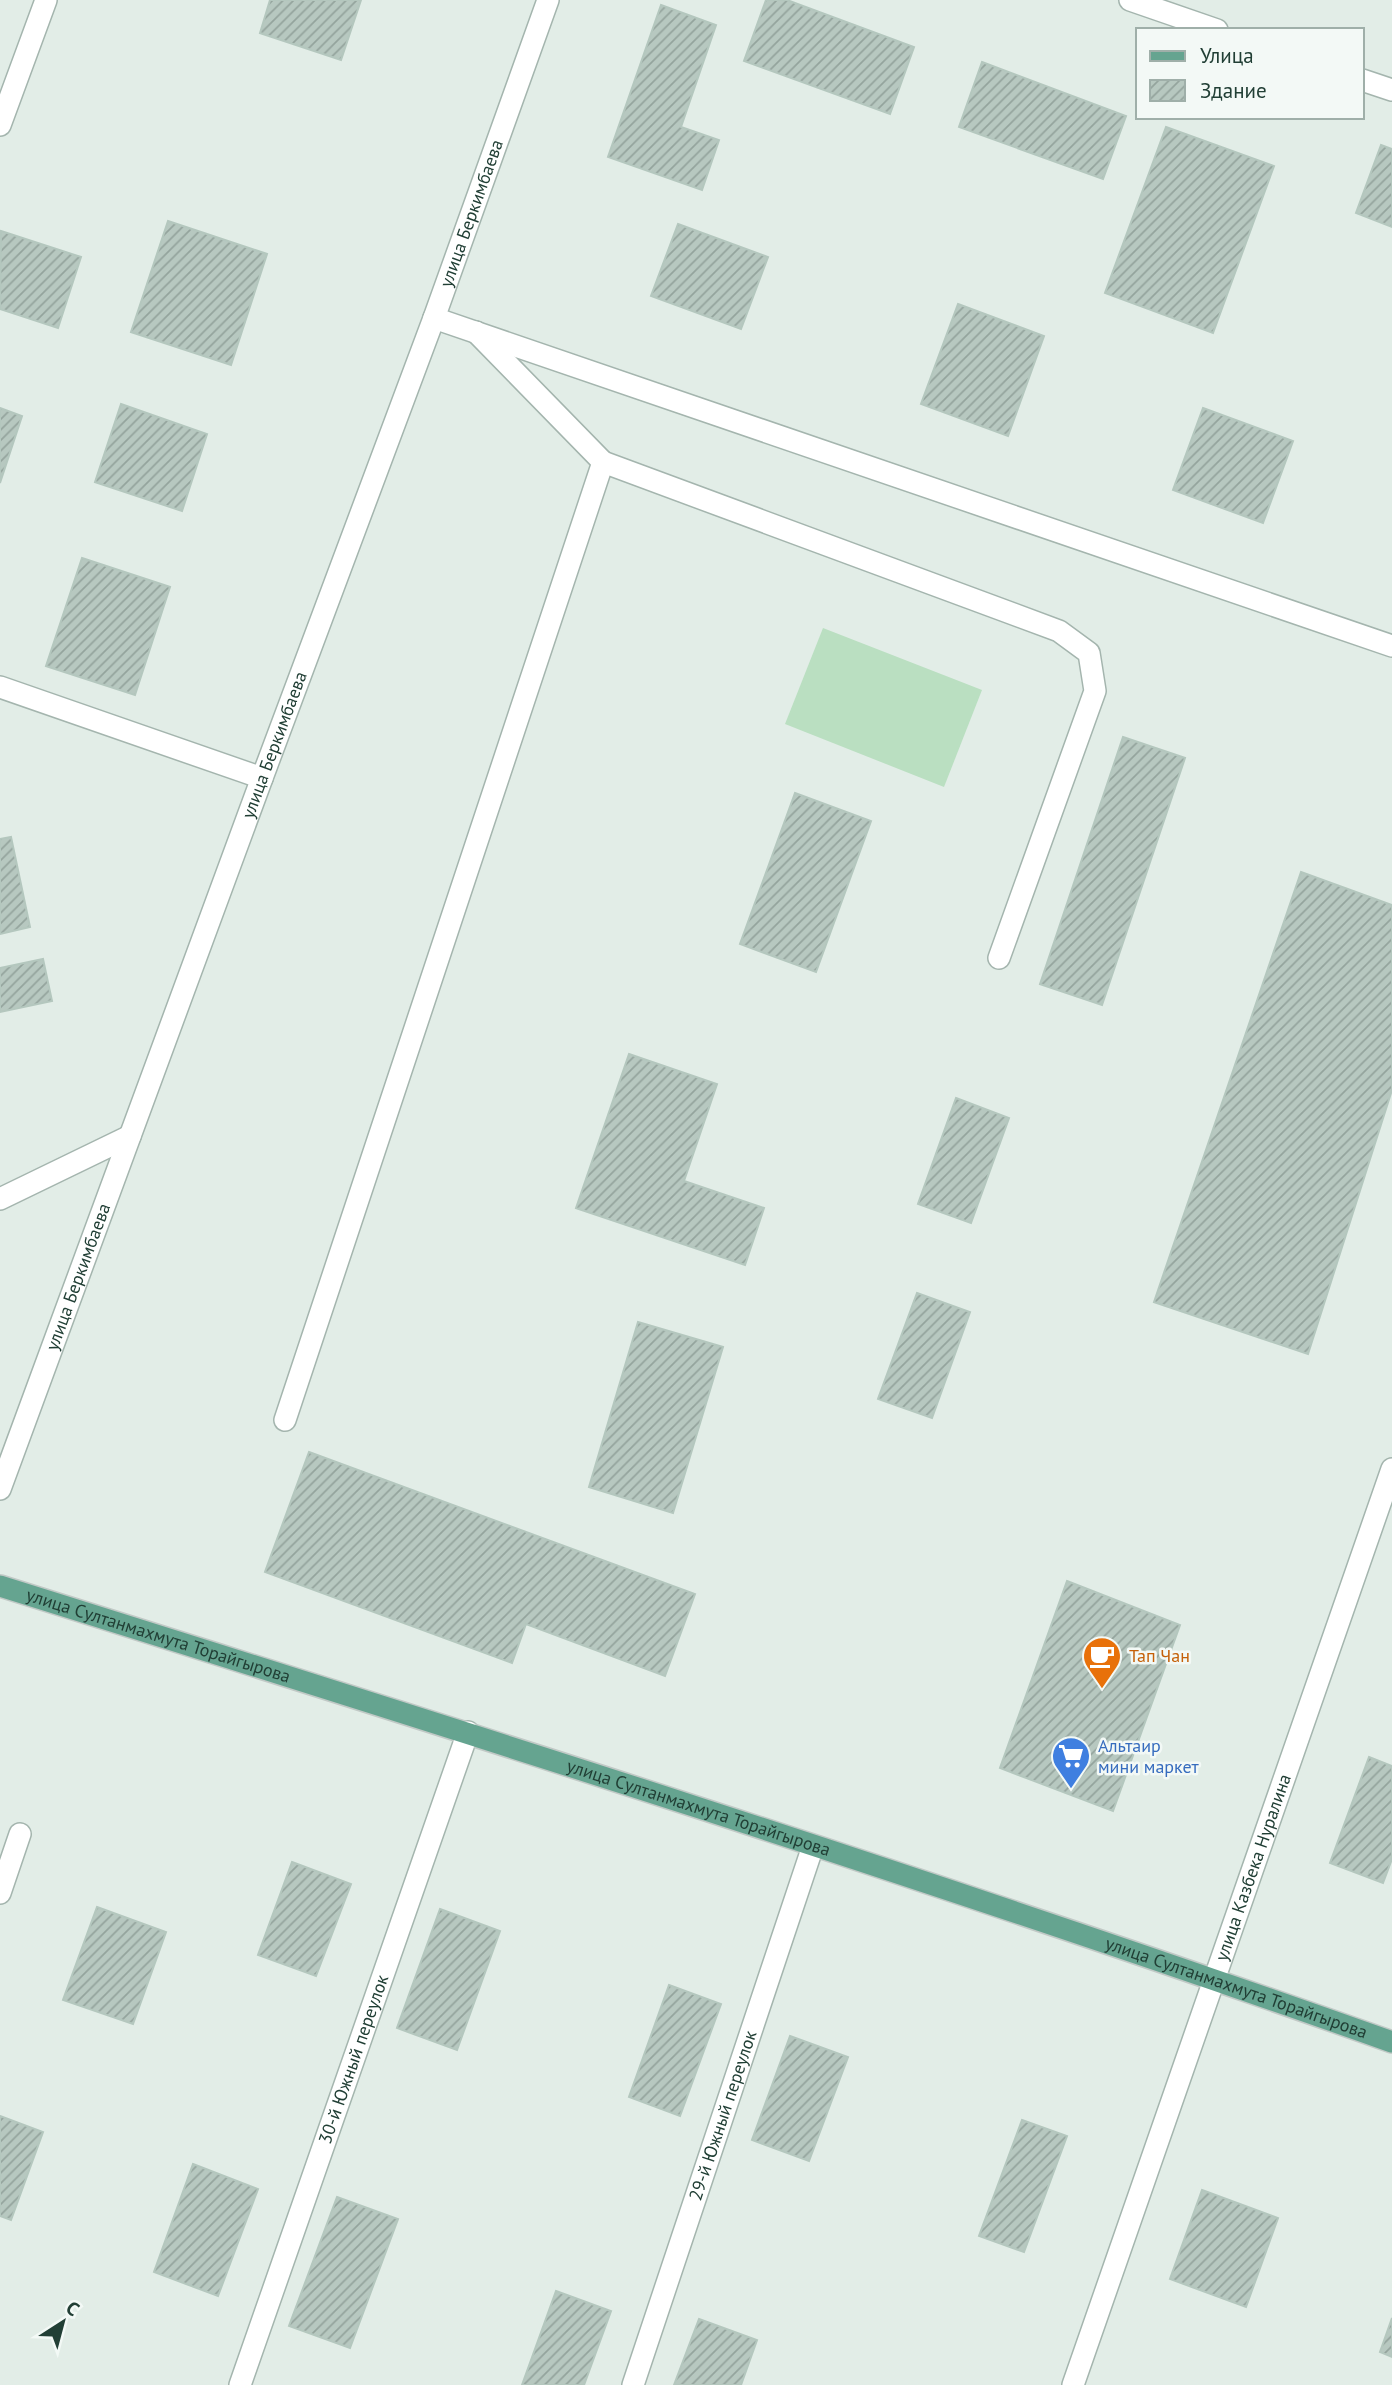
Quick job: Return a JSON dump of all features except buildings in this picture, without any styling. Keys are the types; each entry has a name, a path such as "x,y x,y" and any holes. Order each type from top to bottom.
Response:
{"main road":[{"name":"улица Султанмахмута Торайгырова","path":"0,1586 468,1732 1216,1980 1392,2042"}],"street":[{"path":"0,125 46,0"},
{"name":"улица Беркимбаева","path":"0,1489 261,778 434,318 548,0"},
{"path":"1130,0 1211,28"},
{"path":"1364,81 1392,90"},
{"path":"434,318 1392,646"},
{"path":"476,332 603,463 1059,631 1089,653 1095,691 999,958"},
{"path":"285,1420 603,463"},
{"path":"0,687 261,778"},
{"path":"0,1199 130,1136"},
{"name":"улица Казбека Нуралина","path":"1073,2385 1392,1468"},
{"name":"30-й Южный переулок","path":"240,2385 468,1732"},
{"path":"0,1894 20,1835"},
{"name":"29-й Южный переулок","path":"633,2385 813,1846"}],"green space":[{"path":"823,628 982,690 944,787 785,724"}],"place":[{"name":"Тап Чан","path":"1102,1690"},
{"name":"Альтаир мини маркет","path":"1071,1790"}]}
